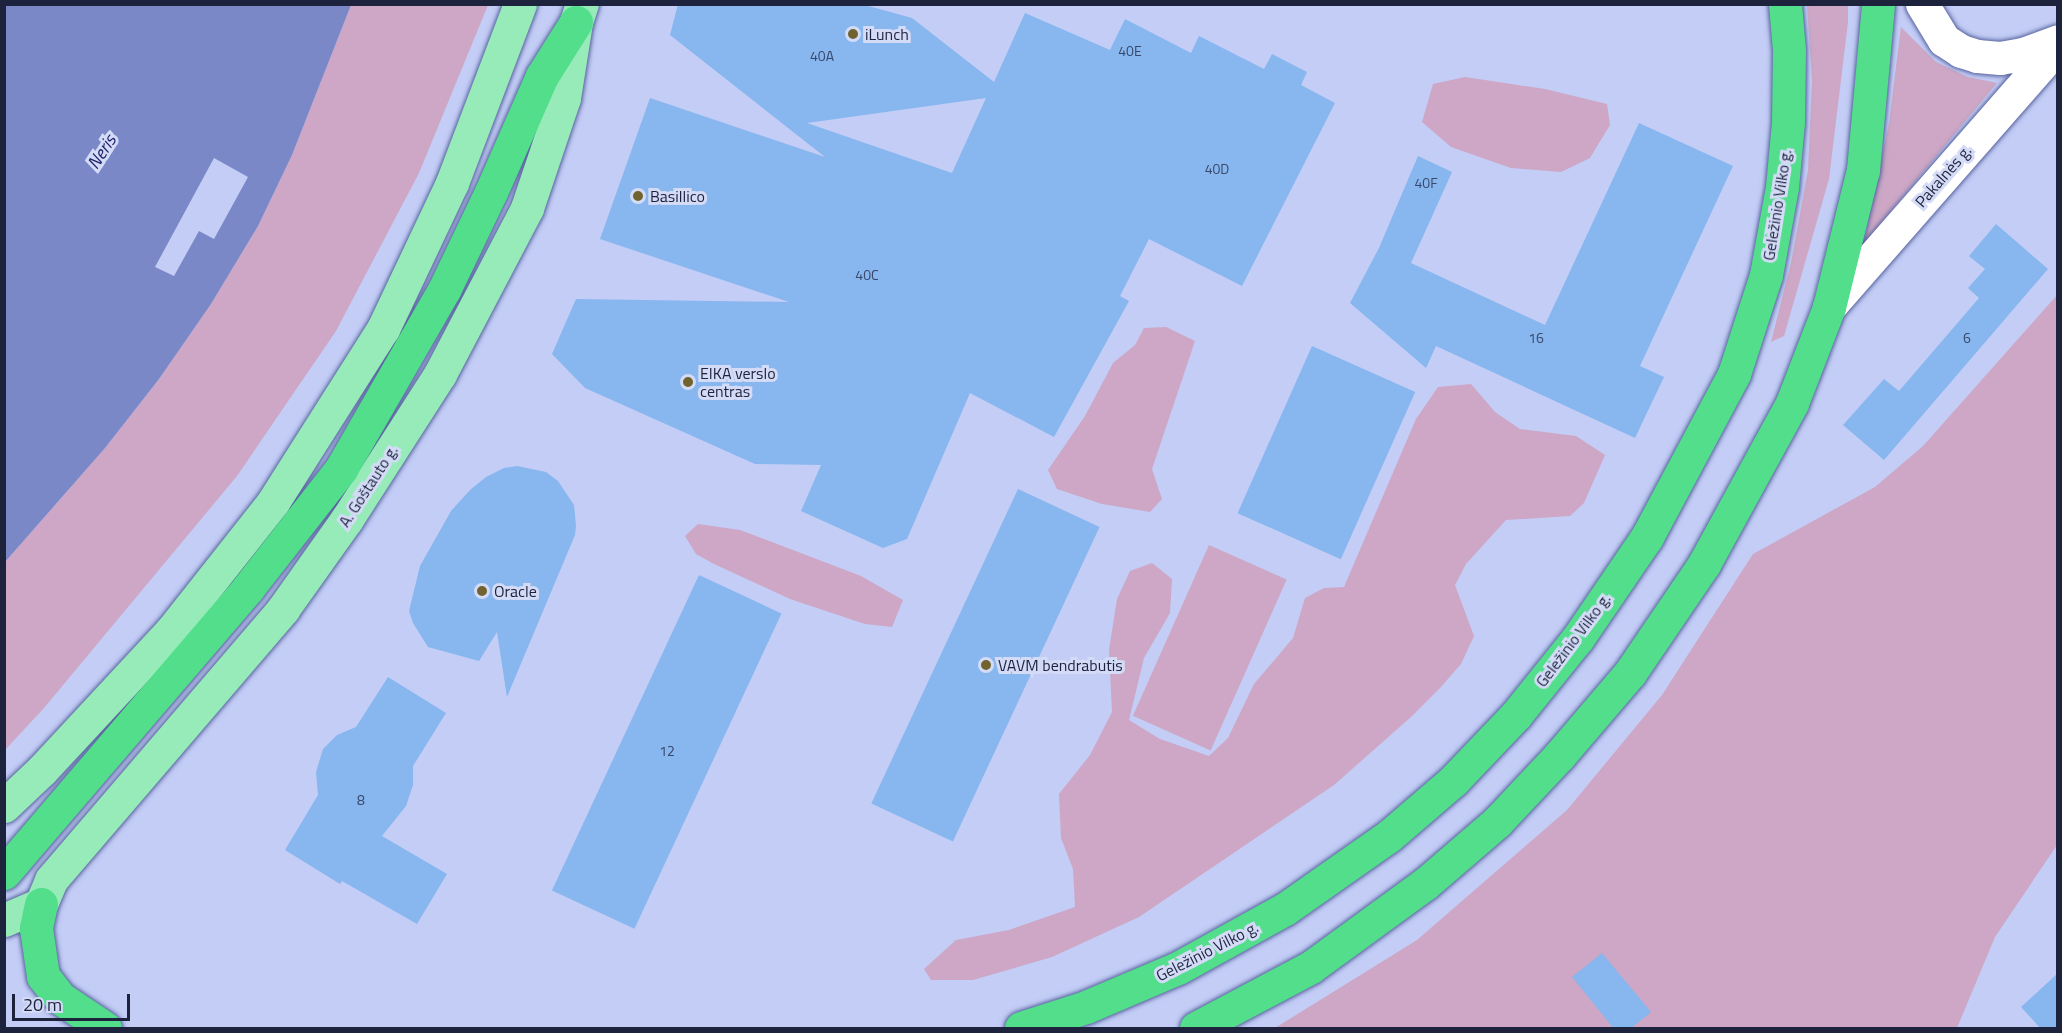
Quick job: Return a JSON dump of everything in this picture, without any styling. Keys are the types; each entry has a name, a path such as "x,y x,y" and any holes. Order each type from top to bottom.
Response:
{"highway":[{"name":"Geležinio Vilko g.","path":"1021,1029 1086,1008 1179,968 1285,909 1389,836 1453,781 1516,715 1578,638 1647,537 1738,363 1766,275 1782,187 1788,122 1789,50 1785,4"},
{"path":"1196,1029 1311,967 1425,884 1497,822 1560,755 1630,673 1704,564 1792,403 1829,307 1863,170 1878,4"},
{"path":"4,873 248,588 340,469 394,380 449,280 542,76 579,13"},
{"path":"41,904 36,928 43,976 60,998 105,1029"}],"main road":[{"path":"4,806 42,770 172,630 273,502 382,329 452,183 520,4"},
{"name":"A. Goštauto g.","path":"41,904 51,880 283,609 347,519 440,374 527,208 564,98 579,13"},
{"path":"4,920 41,904"}],"street":[{"path":"1922,4 1944,40 1961,51 1977,56 2000,58 2023,54 2058,43"},
{"name":"Pakalnės g.","path":"1829,307 2058,43"}],"shaded area":[{"path":"351,5 488,5 419,173 336,331 237,476 44,708 5,750 5,562 105,448 159,379 211,304 258,226 292,155"},
{"path":"1807,5 1848,5 1848,22 1829,179 1784,336 1771,342 1791,263 1808,170 1812,80"},
{"path":"1901,27 1936,62 1968,77 1997,83 1864,243 1889,123"},
{"path":"1465,77 1545,89 1607,104 1610,125 1590,158 1561,172 1511,168 1451,147 1422,122 1433,84"},
{"path":"2057,295 2057,845 1995,937 1957,1028 1275,1028 1417,940 1567,810 1662,695 1753,554 1875,487 1923,446"},
{"path":"1166,327 1195,341 1152,469 1162,499 1150,512 1102,504 1057,489 1048,470 1085,416 1113,363 1135,345 1144,328"},
{"path":"1471,384 1495,412 1520,429 1576,436 1605,455 1584,503 1570,516 1506,520 1466,564 1455,585 1474,636 1461,664 1440,688 1411,717 1334,785 1139,917 1052,957 973,980 931,980 924,969 956,940 1009,930 1075,907 1073,869 1061,838 1059,794 1090,755 1112,712 1109,650 1117,599 1130,571 1152,563 1172,579 1170,613 1144,658 1129,720 1160,739 1209,756 1228,738 1254,684 1293,638 1305,598 1324,588 1344,587 1416,419 1438,387"},
{"path":"698,524 740,530 861,576 903,600 892,627 865,624 790,599 714,564 696,554 685,536"},
{"path":"1209,545 1287,580 1211,750 1133,716"}],"water":[{"name":"Neris","path":"5,5 351,5 292,155 258,226 211,304 159,379 105,448 5,562"}],"pier":[{"path":"214,158 248,177 214,239 199,231 174,276 155,267"}],"building":[{"path":"678,4 861,4 912,18 994,82 1025,13 1110,50 1125,19 1191,53 1199,36 1264,69 1272,54 1307,72 1301,85 1335,103 1242,286 1149,239 1120,296 1129,301 1054,437 970,393 907,539 883,548 801,511 821,465 755,464 585,388 552,354 576,299 789,302 600,239 650,98 825,157 670,35","holes":["986,98 952,173 807,123"]},
{"path":"1639,123 1733,166 1640,366 1664,377 1635,438 1436,346 1426,368 1350,303 1379,248 1418,156 1452,172 1411,263 1545,325"},
{"path":"1996,224 2048,269 1884,460 1843,425 1884,379 1899,391 1979,298 1968,288 1985,269 1969,256"},
{"path":"1312,346 1415,392 1341,559 1238,513"},
{"name":"Oracle","path":"517,466 546,472 558,481 574,505 576,526 575,535 507,697 497,632 479,661 428,647 413,623 409,611 420,566 451,511 470,490 486,477 504,468"},
{"name":"VAVM bendrabutis","path":"1018,489 1100,527 953,842 871,803"},
{"path":"699,575 781,613 634,929 552,890"},
{"path":"388,677 446,713 413,766 413,785 406,806 382,836 447,874 417,924 342,881 340,884 285,850 318,795 316,772 323,749 337,735 356,727"},
{"path":"1602,953 1651,1012 1630,1029 1614,1029 1572,977"},
{"path":"2058,973 2058,1029 2041,1029 2021,1007"}],"place":[{"name":"iLunch","path":"853,34"},
{"name":"Basillico","path":"638,196"},
{"name":"EIKA verslo centras","path":"688,382"},
{"name":"Oracle","path":"482,591"},
{"name":"VAVM bendrabutis","path":"986,665"}]}
